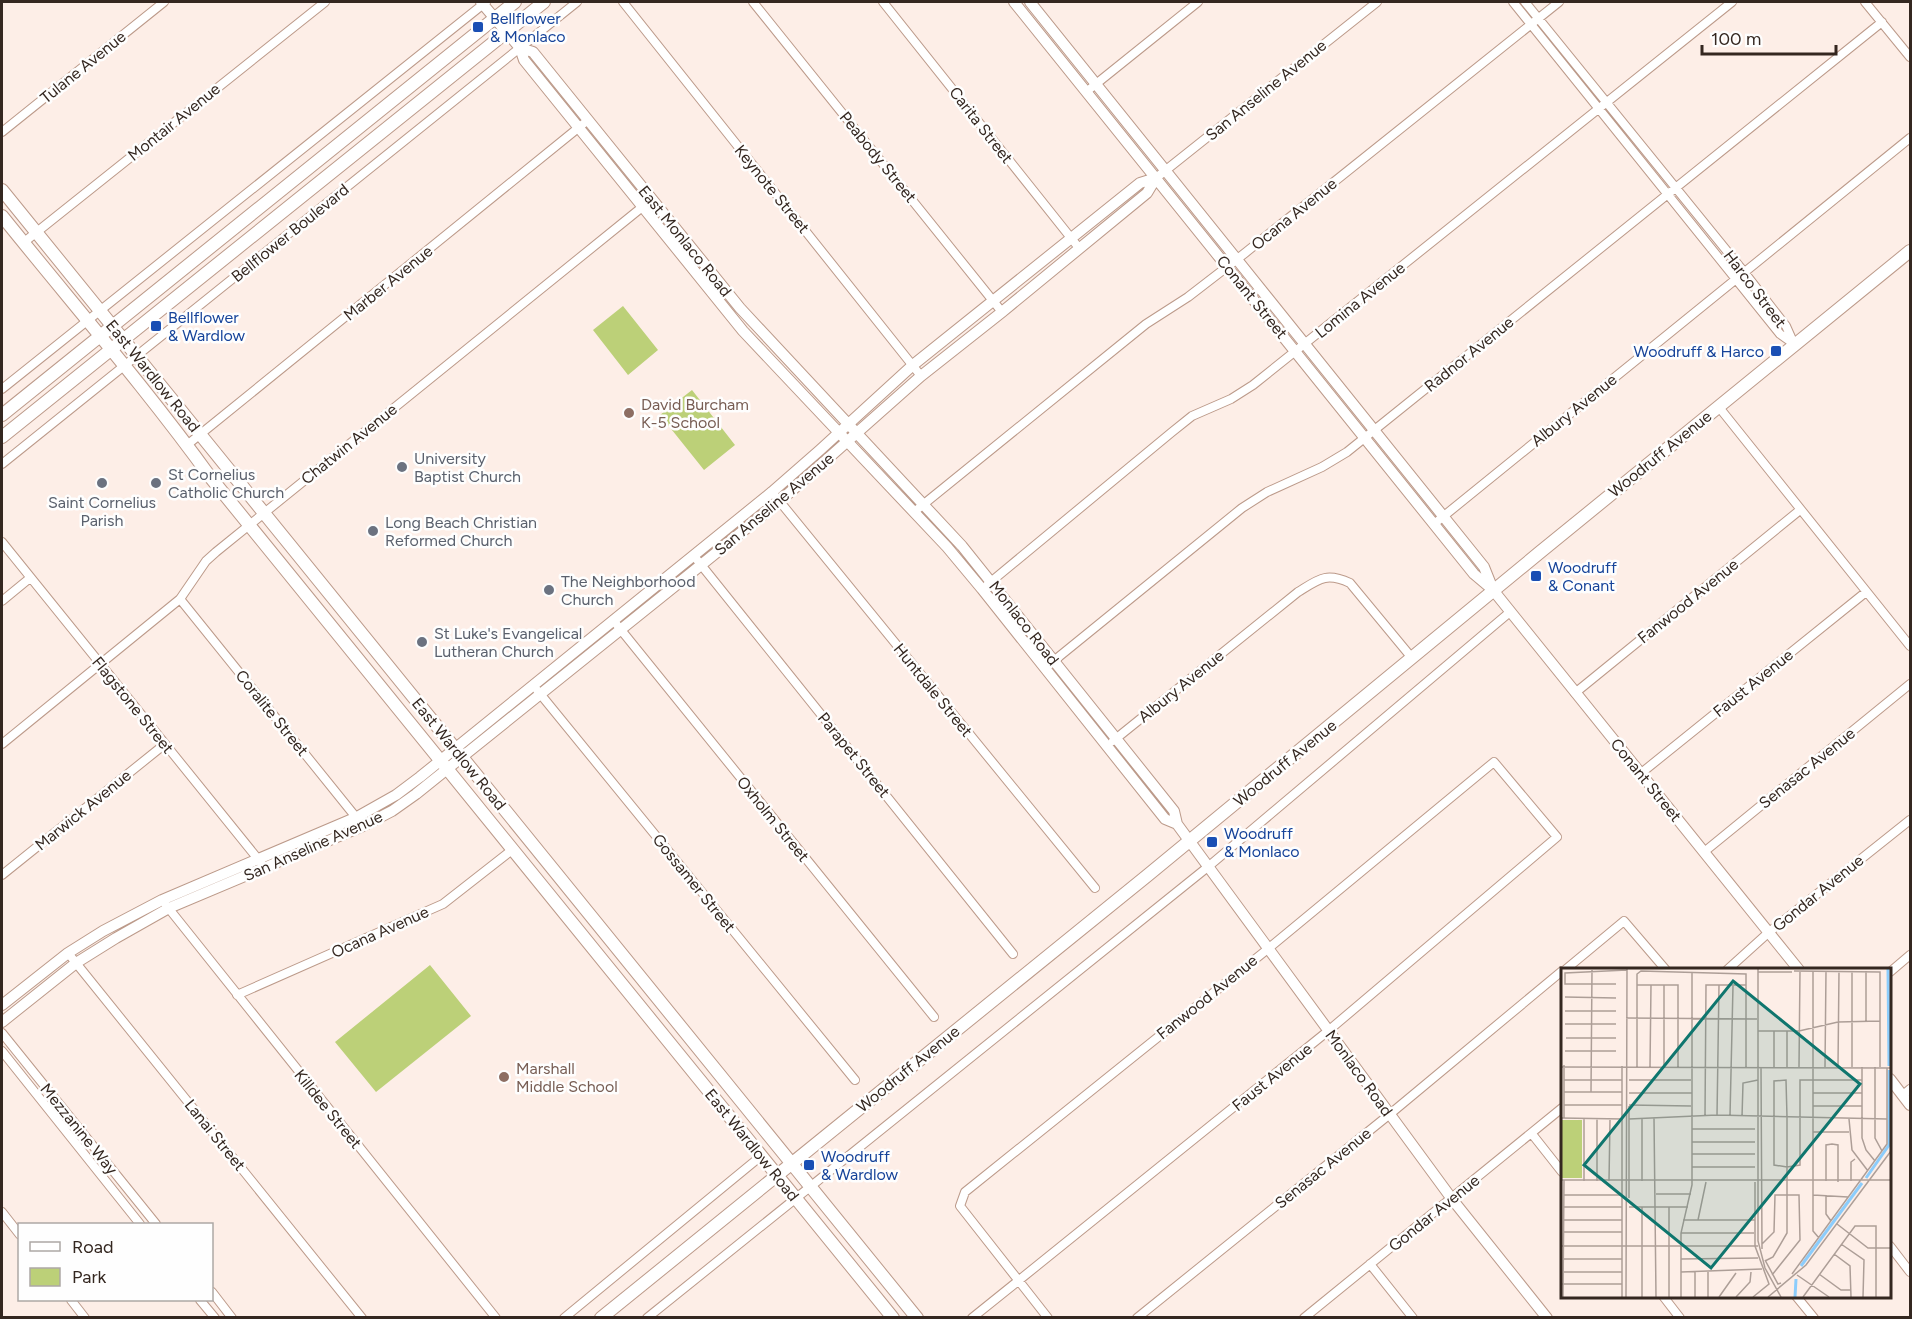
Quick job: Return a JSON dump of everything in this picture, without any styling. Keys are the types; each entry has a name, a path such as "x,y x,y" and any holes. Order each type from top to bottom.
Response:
{"main road":[{"path":"2,415 515,2"},
{"name":"Bellflower Boulevard","path":"2,437 544,2"},
{"name":"East Wardlow Road","path":"2,190 917,1317"},
{"name":"East Wardlow Road","path":"2,216 125,366 211,478 312,603 893,1317"},
{"name":"Woodruff Avenue","path":"601,1317 1911,251"},
{"path":"312,603 327,592"},
{"path":"376,681 390,669"}],"street":[{"name":"Tulane Avenue","path":"2,132 164,2"},
{"name":"Montair Avenue","path":"23,243 325,2"},
{"name":"East Monlaco Road","path":"484,2 520,48 524,60 743,331 844,437"},
{"path":"3,386 484,2"},
{"name":"Bellflower Boulevard","path":"2,464 577,2"},
{"name":"Keynote Street","path":"622,2 921,376"},
{"name":"Peabody Street","path":"753,2 1002,312"},
{"name":"Carita Street","path":"883,2 1079,248"},
{"name":"Conant Street","path":"1030,2 1237,260 1365,438 1474,574 1493,590 1798,968"},
{"path":"1086,92 1198,2"},
{"name":"San Anseline Avenue","path":"853,428 1002,312 1147,193 1156,178 1165,170 1377,2"},
{"name":"Harco Street","path":"1513,2 1534,21 1603,106 1668,193 1780,334 1794,344"},
{"name":"Harco Street","path":"1525,2 1534,21"},
{"name":"Ocana Avenue","path":"914,512 1146,324 1188,297 1237,260 1559,2"},
{"name":"Lomina Avenue","path":"987,585 1192,416 1231,399 1252,385 1732,2"},
{"path":"1865,2 1911,57"},
{"name":"Conant Street","path":"1017,3 1227,267 1374,431 1443,516 1484,567 1493,590"},
{"name":"Radnor Avenue","path":"1045,668 1242,508 1267,492 1322,467 1347,452 1882,22"},
{"name":"East Monlaco Road","path":"520,48 533,52 740,308 853,428"},
{"name":"Harco Street","path":"1603,106 1676,187 1786,326 1794,344"},
{"name":"Marber Avenue","path":"187,445 588,120"},
{"name":"Albury Avenue","path":"1434,524 1911,138"},
{"name":"San Anseline Avenue","path":"2,1005 68,953 103,932 360,822 396,795 444,765 537,690 621,630 697,561 844,437 913,365 1140,183 1156,178"},
{"name":"Chatwin Avenue","path":"2,744 180,599 206,561 263,513 652,200"},
{"path":"1718,406 1911,646"},
{"name":"Monlaco Road","path":"853,428 923,504 987,585 1045,668 1165,819 1177,824 1190,839 1452,1199 1547,1317"},
{"name":"Monlaco Road","path":"844,437 987,585 1054,660 1174,811 1177,824"},
{"name":"Huntdale Street","path":"776,496 1095,888"},
{"name":"Fanwood Avenue","path":"1575,693 1800,510"},
{"name":"Flagstone Street","path":"2,542 262,864"},
{"name":"San Anseline Avenue","path":"537,690 613,620 697,561"},
{"name":"Parapet Street","path":"697,561 1014,954"},
{"name":"Albury Avenue","path":"1107,746 1298,592 1323,577 1338,577 1350,583 1413,658"},
{"path":"2,601 30,578"},
{"name":"Faust Avenue","path":"1640,774 1866,592"},
{"name":"Coralite Street","path":"180,599 360,822"},
{"name":"Woodruff Avenue","path":"647,1317 1209,866 1510,612"},
{"name":"Oxholm Street","path":"613,620 934,1017"},
{"name":"Senasac Avenue","path":"1704,852 1911,684"},
{"name":"Gossamer Street","path":"537,690 855,1080"},
{"name":"Marwick Avenue","path":"2,875 165,744"},
{"name":"Fanwood Avenue","path":"1018,1281 960,1206 965,1192 1269,948 1494,762 1527,801"},
{"name":"Faust Avenue","path":"972,1317 1328,1031 1557,837 1527,801"},
{"name":"Gondar Avenue","path":"1728,968 1768,933 1911,820"},
{"name":"Ocana Avenue","path":"237,995 442,904 512,850"},
{"name":"San Anseline Avenue","path":"2,1022 76,963 165,904"},
{"name":"Killdee Street","path":"165,904 496,1317"},
{"name":"Senasac Avenue","path":"1566,968 1624,921 1665,968"},
{"name":"Lanai Street","path":"68,953 362,1317"},
{"path":"1891,971 1911,955"},
{"name":"Senasac Avenue","path":"1137,1317 1390,1114 1561,972"},
{"name":"Mezzanine Way","path":"2,1033 155,1223"},
{"name":"Mezzanine Way","path":"2,1051 139,1223"},
{"path":"1891,1080 1907,1092 1911,1105"},
{"name":"Gondar Avenue","path":"1304,1317 1561,1110"},
{"path":"1532,1134 1561,1170"},
{"path":"564,1317 761,1156"},
{"path":"2,1212 18,1232"},
{"path":"1891,1247 1911,1272"},
{"path":"1370,1264 1413,1317"},
{"path":"1018,1281 1048,1317"},
{"path":"213,1293 232,1317"},
{"path":"1665,1298 1680,1317"},
{"path":"1799,1298 1814,1317"},
{"path":"73,1301 85,1317"},
{"path":"203,1301 215,1317"}],"green space":[{"path":"623,306 658,350 628,375 593,330"},
{"path":"692,390 735,445 704,470 660,415"},
{"path":"430,965 471,1016 376,1092 335,1042"}],"place":[{"name":"Bellflower & Monlaco","path":"478,27"},
{"name":"Bellflower & Wardlow","path":"156,326"},
{"name":"Woodruff & Harco","path":"1776,351"},
{"name":"David Burcham K-5 School","path":"629,413"},
{"name":"University Baptist Church","path":"402,467"},
{"name":"Saint Cornelius Parish","path":"102,483"},
{"name":"St Cornelius Catholic Church","path":"156,483"},
{"name":"Long Beach Christian Reformed Church","path":"373,531"},
{"name":"Woodruff & Conant","path":"1536,576"},
{"name":"The Neighborhood Church","path":"549,590"},
{"name":"St Luke's Evangelical Lutheran Church","path":"422,642"},
{"name":"Woodruff & Monlaco","path":"1212,842"},
{"name":"Marshall Middle School","path":"504,1077"},
{"name":"Woodruff & Wardlow","path":"809,1165"}]}
